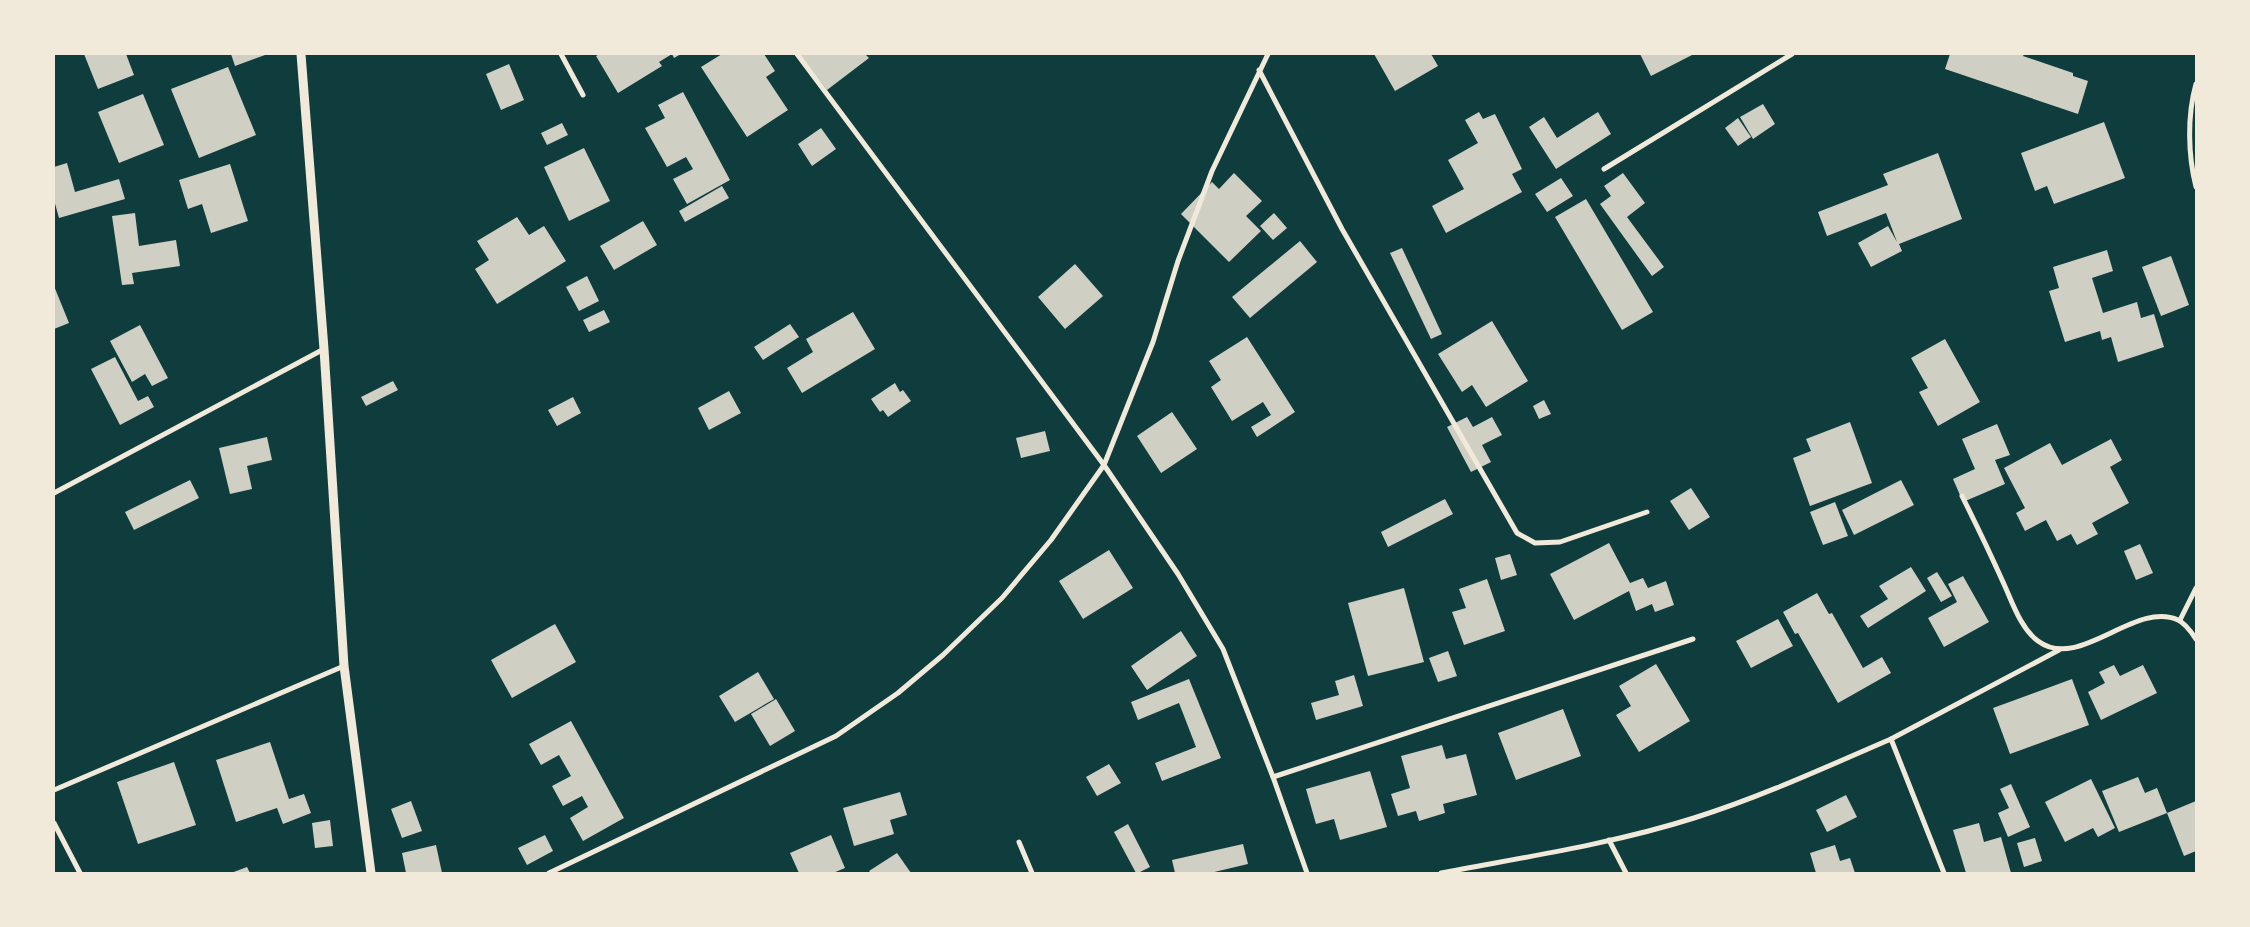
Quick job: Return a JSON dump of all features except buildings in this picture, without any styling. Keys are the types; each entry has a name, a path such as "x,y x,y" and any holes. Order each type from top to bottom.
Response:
{"street":[{"path":"300,54 324,349 344,666 371,873"},
{"path":"560,54 583,95"},
{"path":"797,54 1104,465 1178,574 1223,649 1273,777 1307,873"},
{"path":"549,873 836,736 898,692 943,655 1002,598 1051,540 1104,465 1153,342 1178,261 1212,171 1268,54"},
{"path":"1604,169 1792,54"},
{"path":"1259,70 1342,229 1517,533 1535,543 1560,542 1647,512"},
{"path":"2196,84 2192,99 2190,143 2196,187"},
{"path":"54,493 324,349"},
{"path":"1962,496 2022,623 2038,641 2060,650"},
{"path":"2180,620 2196,588"},
{"path":"1441,873 1609,840 1693,818 1784,786 1891,738 2060,650 2084,644 2132,624 2162,615 2180,620 2196,639"},
{"path":"1273,777 1693,639"},
{"path":"54,790 344,666"},
{"path":"1891,738 1944,873"},
{"path":"54,823 80,873"},
{"path":"1609,840 1626,873"},
{"path":"1018,842 1032,873"}]}
